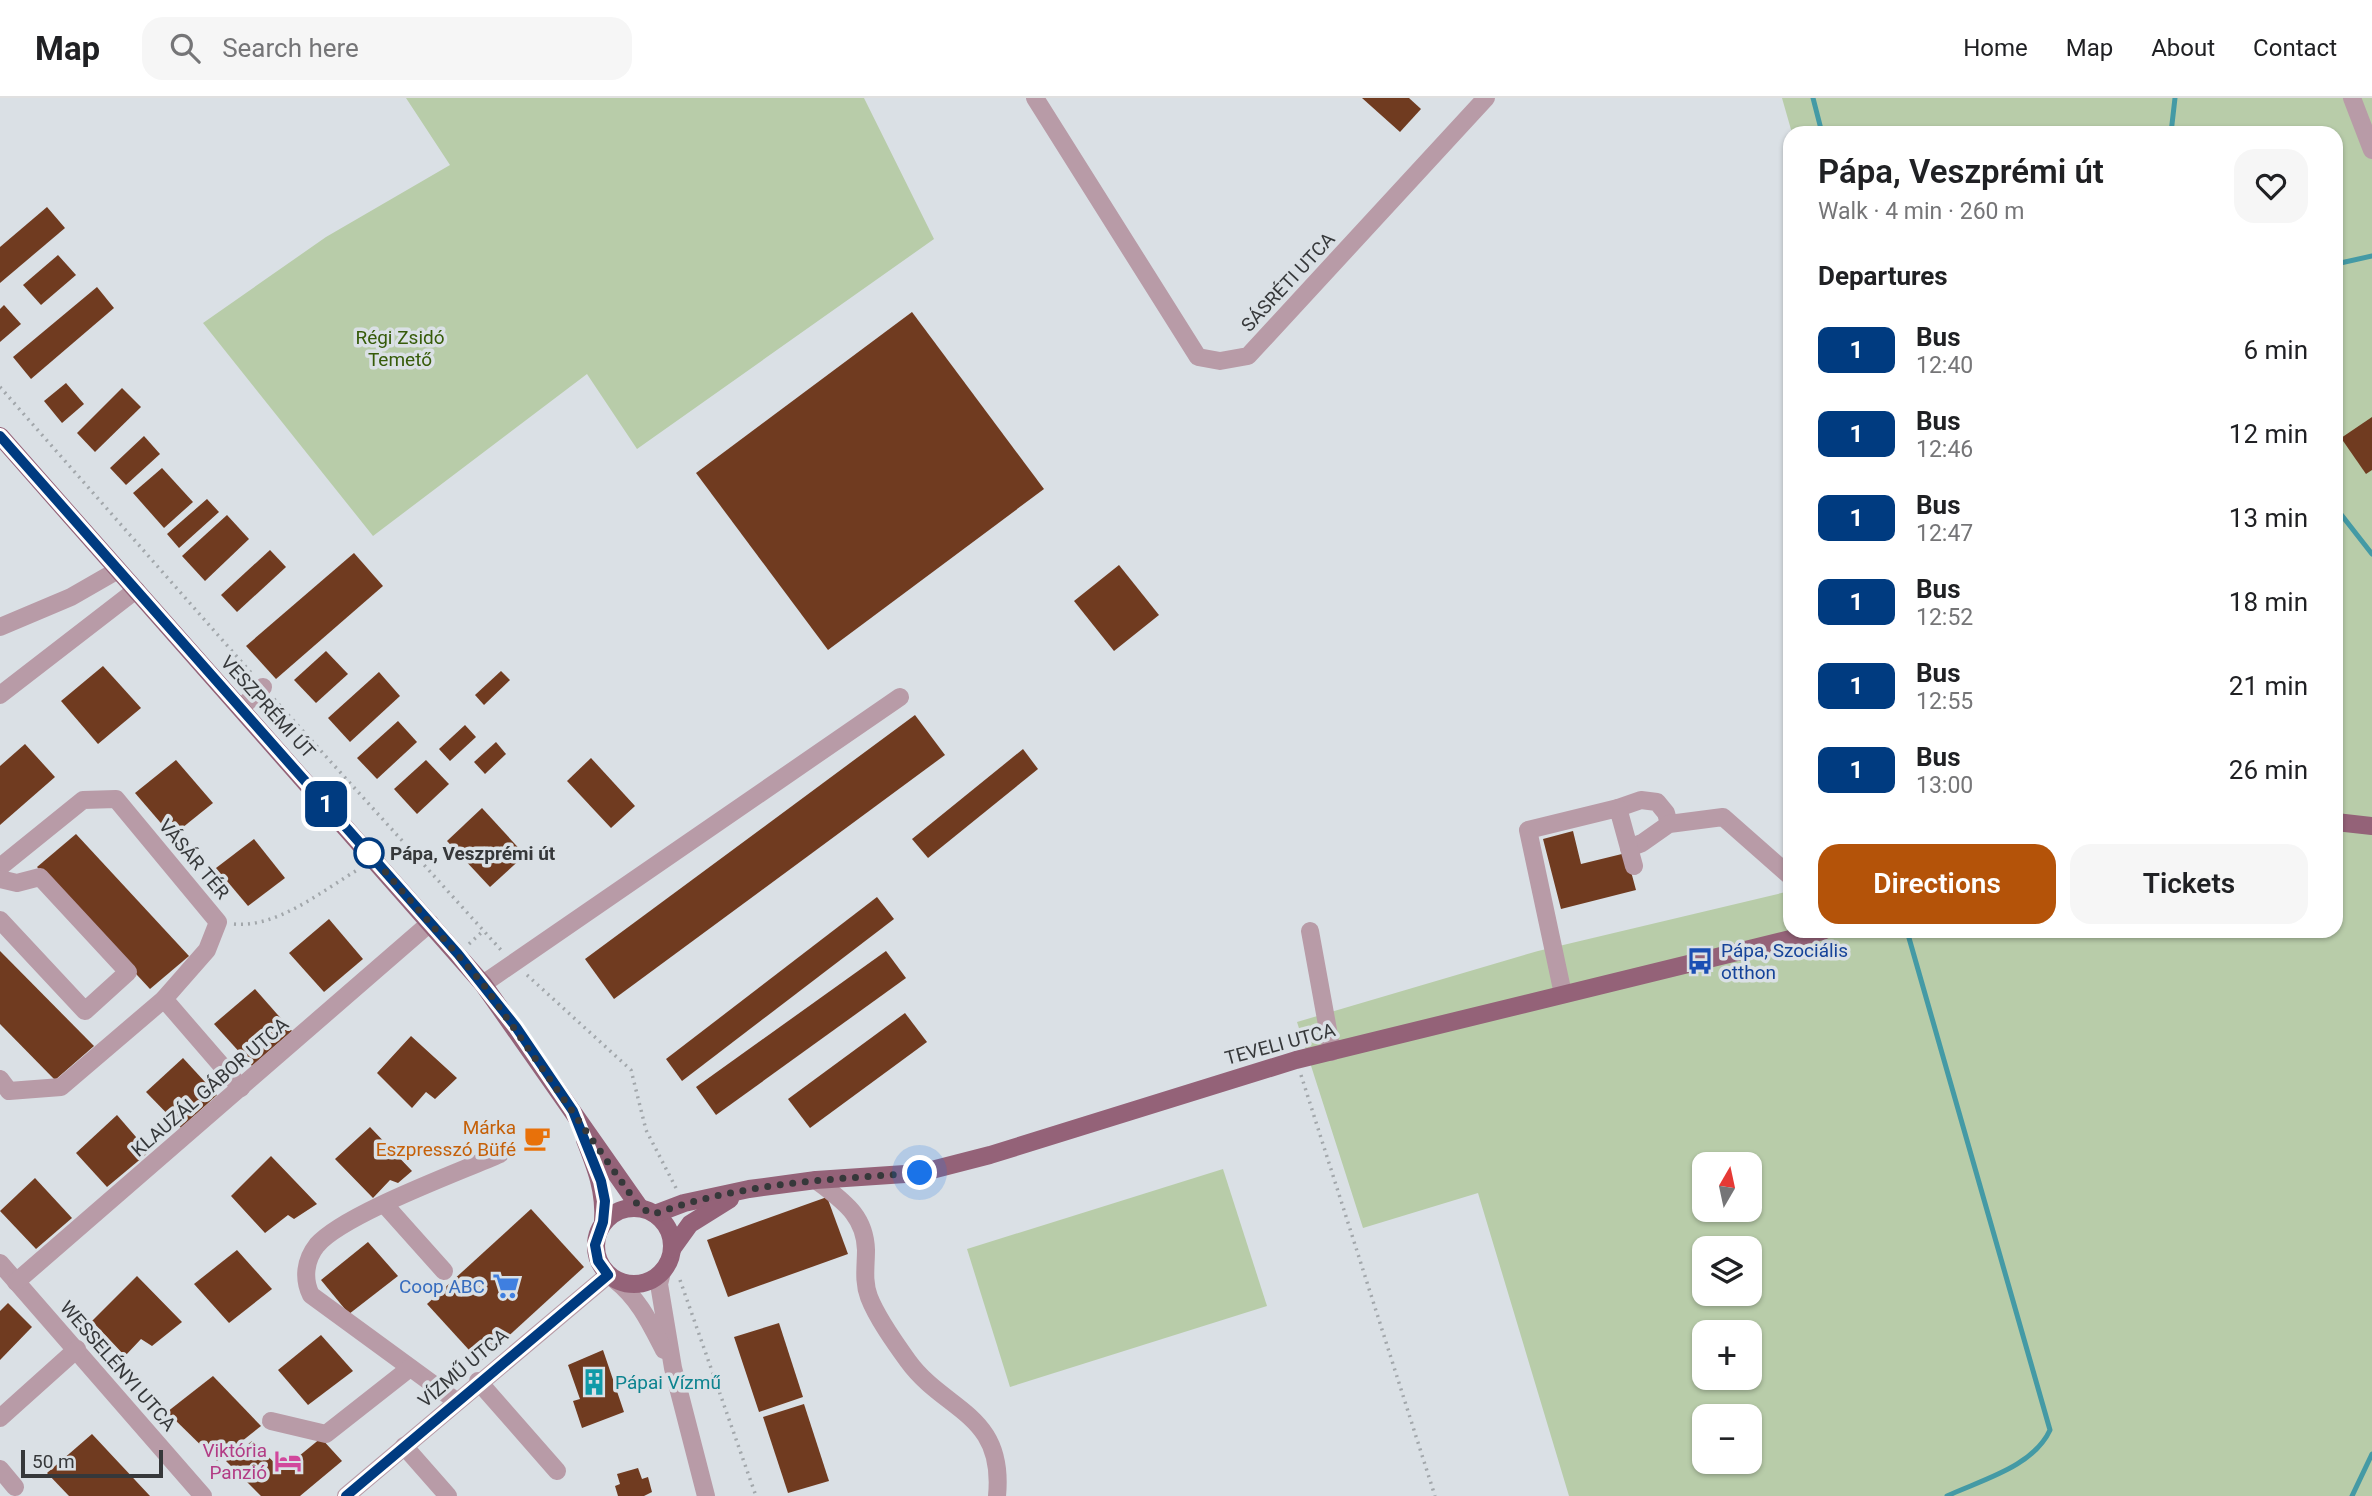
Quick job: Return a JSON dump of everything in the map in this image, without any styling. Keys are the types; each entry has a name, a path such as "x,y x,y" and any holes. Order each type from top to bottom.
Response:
{"main road":[{"name":"VESZPRÉMI ÚT","path":"0,436 483,984 647,1211"},
{"path":"2343,823 2372,826"},
{"name":"TEVELI UTCA","path":"647,1211 749,1189 816,1180 920,1173 990,1155 1296,1060 1791,938"},
{"name":"VESZPRÉMI ÚT","path":"573,1111 601,1181 605,1201 603,1222"},
{"name":"TEVELI UTCA","path":"672,1249 690,1224 749,1189"},
{"path":"620,1210 647,1211 666,1226 672,1249 662,1272 639,1284 611,1277 596,1253 596,1237 603,1222 620,1210"}],"street":[{"name":"SÁSRÉTI UTCA","path":"1035,98 1198,357 1220,361 1248,356 1486,98"},
{"path":"2352,98 2372,150"},
{"path":"0,627 71,597 118,570"},
{"path":"0,695 136,590"},
{"path":"241,708 263,687"},
{"path":"483,984 900,697"},
{"name":"VÁSÁR TÉR","path":"0,867 83,800 116,799 218,922 207,950 164,999 61,1087 9,1091 0,1079"},
{"path":"1563,994 1528,830 1641,800 1657,802 1666,813 1669,824"},
{"path":"1618,807 1634,866"},
{"path":"1629,848 1642,843 1669,824 1723,817 1783,870"},
{"path":"0,879 16,883 40,877 128,972 85,1011 0,920"},
{"name":"KLAUZÁL GÁBOR UTCA","path":"16,1282 430,923"},
{"path":"1310,931 1332,1052"},
{"path":"164,999 241,1088"},
{"path":"456,1401 311,1295 305,1281 307,1264 316,1246 339,1226 500,1154"},
{"path":"816,1180 855,1212 864,1229 864,1276 870,1299 910,1363 979,1422 999,1474 997,1496"},
{"path":"386,1205 444,1271"},
{"name":"WESSELÉNYI UTCA","path":"0,1263 203,1496"},
{"path":"662,1272 659,1284 673,1368 706,1496"},
{"path":"611,1277 628,1290 645,1312 673,1368"},
{"name":"VÍZMŰ UTCA","path":"346,1496 478,1381 611,1277"},
{"path":"0,1419 76,1349"},
{"path":"271,1421 326,1434 410,1368"},
{"path":"478,1381 557,1471"},
{"path":"404,1446 448,1496"},
{"path":"0,1469 15,1488"}],"path":[{"path":"0,387 263,687 483,932"},
{"path":"218,922 246,925 271,920 375,860"},
{"path":"1296,1060 1435,1496"}],"green space":[{"name":"Régi Zsidó Temető","path":"406,98 864,98 934,239 637,449 587,374 373,536 203,323 326,237 450,165"},
{"path":"1782,98 2372,98 2372,1496 1569,1496 1478,1193 1363,1228 1297,1022 1538,951 1783,893 1783,938 2343,938 2343,126 1790,126"},
{"path":"1223,1169 1267,1306 1010,1387 967,1249"}],"building":[{"path":"1362,98 1409,98 1421,109 1400,132"},
{"path":"47,207 65,228 0,283 0,247"},
{"path":"58,255 76,275 41,305 23,285"},
{"path":"97,287 114,308 31,379 13,357"},
{"path":"4,305 21,324 0,342 0,309"},
{"path":"912,312 1044,489 828,650 696,473"},
{"path":"66,383 84,404 62,423 44,401"},
{"path":"122,388 141,407 95,452 77,433"},
{"path":"2372,417 2372,470 2366,474 2343,441 2343,437"},
{"path":"144,436 160,454 126,485 110,468"},
{"path":"162,468 193,502 164,528 133,493"},
{"path":"207,499 219,512 179,548 167,534"},
{"path":"227,515 249,539 205,581 182,556"},
{"path":"270,550 286,567 237,612 221,595"},
{"path":"354,553 383,586 276,679 246,646"},
{"path":"1119,565 1159,615 1114,651 1074,601"},
{"path":"326,651 348,674 316,703 294,680"},
{"path":"103,666 141,708 98,744 61,701"},
{"path":"501,671 510,680 484,705 475,695"},
{"path":"379,672 400,696 350,742 328,718"},
{"path":"915,715 945,755 614,999 585,959"},
{"path":"398,721 417,742 377,779 357,758"},
{"path":"465,725 476,737 450,761 439,749"},
{"path":"496,742 506,754 485,774 474,762"},
{"path":"25,744 55,777 0,825 0,766"},
{"path":"1023,749 1038,769 928,858 912,839"},
{"path":"591,758 635,806 611,828 567,781"},
{"path":"176,760 213,803 172,836 135,793"},
{"path":"426,760 449,784 417,814 394,789"},
{"path":"482,808 525,855 490,887 447,841"},
{"path":"1573,831 1581,864 1626,853 1636,890 1561,909 1543,839"},
{"path":"76,834 189,956 150,989 37,867"},
{"path":"254,839 285,878 248,906 216,868"},
{"path":"877,897 894,919 682,1081 666,1059"},
{"path":"329,919 363,959 324,992 289,953"},
{"path":"0,951 94,1046 55,1080 0,1024"},
{"path":"886,951 906,978 716,1115 696,1087"},
{"path":"255,989 292,1031 252,1066 214,1024"},
{"path":"905,1013 927,1042 810,1128 788,1099"},
{"path":"411,1036 457,1078 435,1099 426,1092 412,1108 377,1073"},
{"path":"183,1058 217,1095 181,1128 146,1092"},
{"path":"117,1115 149,1152 107,1187 76,1153"},
{"path":"370,1127 412,1171 398,1183 390,1180 373,1198 335,1159"},
{"path":"271,1156 317,1204 294,1219 288,1215 265,1233 231,1196"},
{"path":"35,1178 72,1218 36,1249 0,1211"},
{"path":"827,1197 848,1254 728,1297 707,1240"},
{"name":"Coop ABC","path":"531,1209 584,1267 480,1362 427,1304"},
{"path":"368,1242 398,1276 349,1314 321,1280"},
{"path":"237,1250 272,1289 229,1323 194,1284"},
{"path":"137,1276 182,1322 152,1346 141,1339 125,1356 92,1321"},
{"path":"8,1303 32,1327 0,1360 0,1311"},
{"path":"779,1323 803,1397 759,1412 734,1337"},
{"path":"321,1335 353,1371 308,1405 278,1370"},
{"name":"Pápai Vízmű","path":"603,1350 624,1412 582,1428 573,1401 580,1399 568,1365"},
{"path":"213,1376 261,1426 217,1461 167,1412"},
{"path":"804,1404 829,1481 788,1493 763,1417"},
{"path":"92,1434 150,1496 69,1496 47,1473"},
{"path":"321,1438 342,1461 300,1496 261,1496 226,1461 252,1441 282,1470"},
{"path":"638,1468 642,1479 648,1477 652,1492 644,1496 618,1496 615,1486 620,1484 617,1474"}],"waterway":[{"path":"1813,98 1820,126"},
{"path":"2172,126 2175,98"},
{"path":"2343,262 2372,256"},
{"path":"2343,517 2372,554"},
{"path":"1909,938 2050,1430 2032,1454 2019,1463 1947,1496"},
{"path":"2352,1496 2372,1454"}],"bus line":[{"name":"1","path":"0,436 483,984 573,1111 601,1181 605,1201 603,1222 595,1245 598,1261 608,1275 478,1381 346,1496"}],"place":[{"name":"Pápa, Veszprémi út","path":"369,853"},
{"name":"Pápa, Szociális otthon","path":"1700,961"},
{"name":"Márka Eszpresszó Büfé","path":"537,1138"},
{"name":"Coop ABC","path":"506,1286"},
{"name":"Pápai Vízmű","path":"594,1382"},
{"name":"Viktória Panzió","path":"288,1461"}],"route":[{"path":"369,853 483,984 516,1027 640,1208 654,1214 684,1203 749,1189 816,1180 920,1173"}]}
